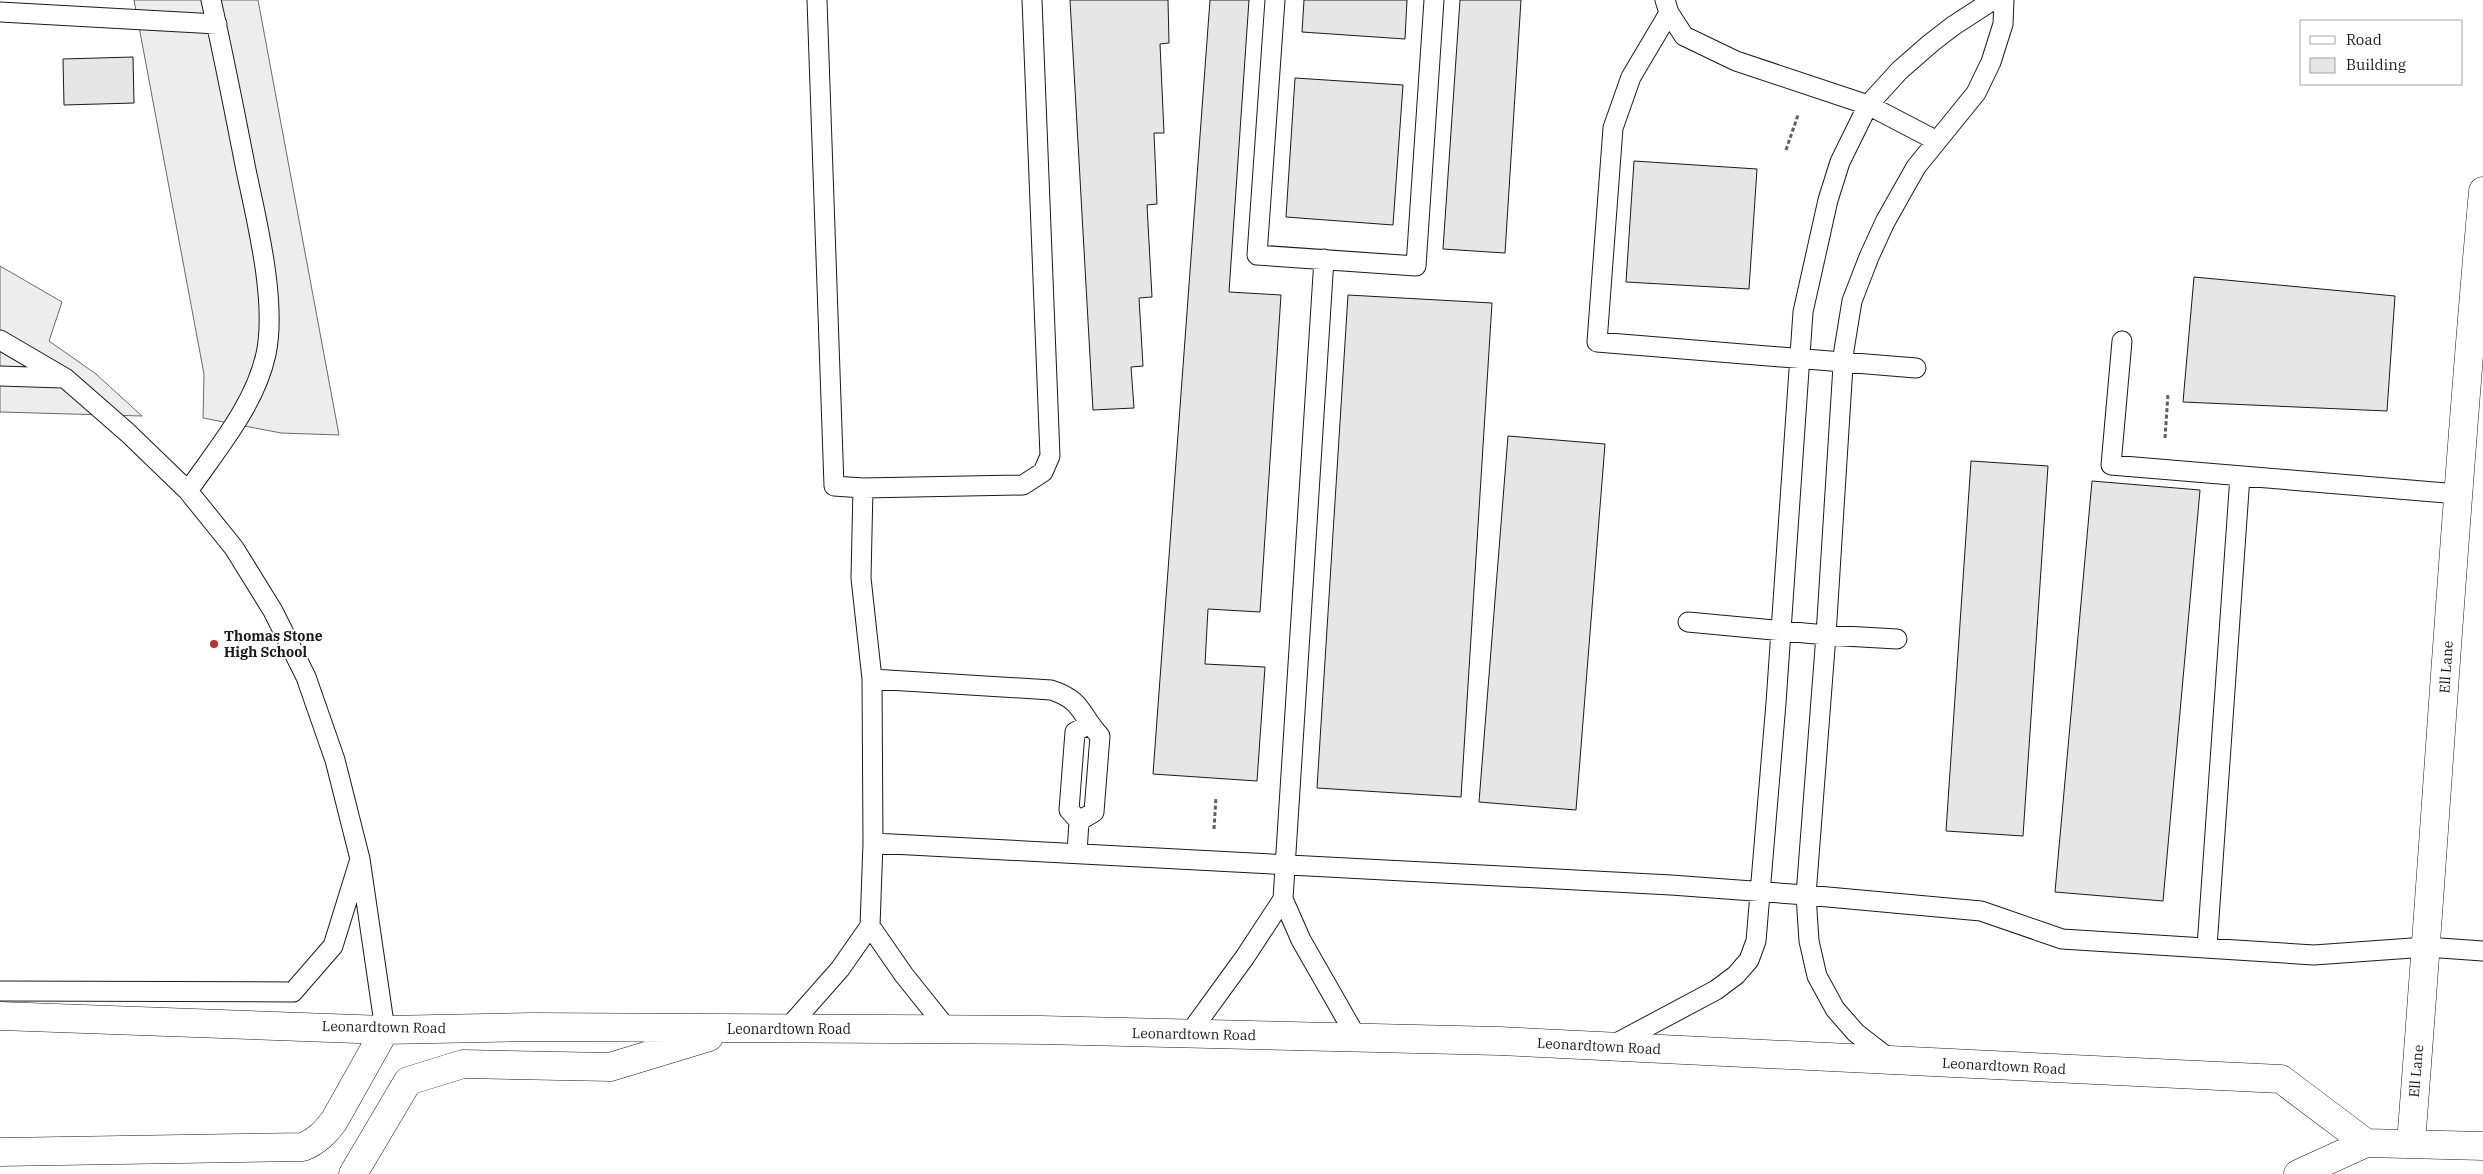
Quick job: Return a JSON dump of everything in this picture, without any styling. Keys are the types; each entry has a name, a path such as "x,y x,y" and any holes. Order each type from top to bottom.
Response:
{"main road":[{"name":"Ell Lane","path":"2410,1143 2458,494 2477,319 2483,191"},
{"name":"Leonardtown Road","path":"0,1016 385,1030 531,1026 948,1030 1357,1038 1610,1046 2281,1079 2366,1143"},
{"path":"353,1174 408,1081 463,1064 610,1067 737,1028"},
{"path":"0,1152 303,1147 315,1142 334,1121 385,1030"},
{"path":"2298,1174 2366,1143 2483,1146"}],"lane":[{"path":"188,491 239,415 255,385 266,353 269,316 262,244 212,0"},
{"path":"816,0 834,486 863,488 1023,485 1043,472 1050,456 1032,0"},
{"path":"1275,0 1257,255 1416,266 1434,0"},
{"path":"1610,1046 1694,1003 1736,975 1748,960 1756,941 1781,630 1803,312 1828,200 1840,162 1868,105 1900,70 1932,43 1953,26 1993,0"},
{"path":"1891,1060 1856,1033 1835,1009 1817,976 1809,940 1806,895 1844,363 1852,301 1864,268 1885,222 1916,167 1976,93 1991,62 2003,24 2004,0"},
{"path":"1667,6 1684,36 1736,61 1868,105 1937,141"},
{"path":"1667,6 1631,77 1612,128 1597,342 1916,368"},
{"path":"0,12 217,24"},
{"path":"1324,259 1283,899 1301,940 1357,1038"},
{"path":"0,340 66,378 188,491 234,548 273,611 306,677 335,760 360,859 385,1030"},
{"path":"2122,341 2111,465 2458,494"},
{"path":"0,376 66,378"},
{"path":"2207,948 2240,476"},
{"path":"787,1029 840,969 870,926 873,843 872,679 861,578 863,488"},
{"path":"1688,622 1826,635 1897,639"},
{"path":"872,679 1051,690 1068,696 1082,709 1089,724 1100,736 1094,812 1079,822"},
{"path":"1077,853 1079,822 1069,810 1075,732 1089,724"},
{"path":"873,843 1671,885 1806,895 1981,911 2062,939 2314,955 2426,947 2483,951"},
{"path":"0,991 293,992 333,946 360,859"},
{"path":"1189,1034 1245,957 1283,899"},
{"path":"870,926 904,975 948,1030"}],"path":[{"path":"1786,150 1809,86"},
{"path":"2162,470 2168,394"}],"shaded area":[{"path":"134,0 258,0 339,435 281,433 203,418 204,374"},
{"path":"0,266 62,302 49,341 96,374 142,416 0,412"}],"building":[{"path":"1070,0 1168,0 1169,43 1160,44 1164,133 1154,133 1157,204 1147,205 1152,297 1139,298 1143,366 1131,367 1134,408 1093,410"},
{"path":"1210,0 1249,0 1229,292 1281,295 1260,612 1208,609 1205,664 1265,667 1257,781 1153,774"},
{"path":"1304,0 1407,0 1405,39 1302,32"},
{"path":"1460,0 1521,0 1505,253 1443,249"},
{"path":"133,57 134,103 64,105 63,59"},
{"path":"1295,78 1403,85 1393,225 1286,217"},
{"path":"1634,161 1757,169 1749,289 1626,282"},
{"path":"2194,277 2395,296 2387,411 2183,402"},
{"path":"1348,295 1492,303 1461,797 1317,788"},
{"path":"1508,436 1605,444 1576,810 1479,802"},
{"path":"1971,461 2048,466 2023,836 1946,831"},
{"path":"2092,481 2200,490 2163,901 2055,892"}],"place":[{"name":"Thomas Stone High School","path":"214,644"}]}
